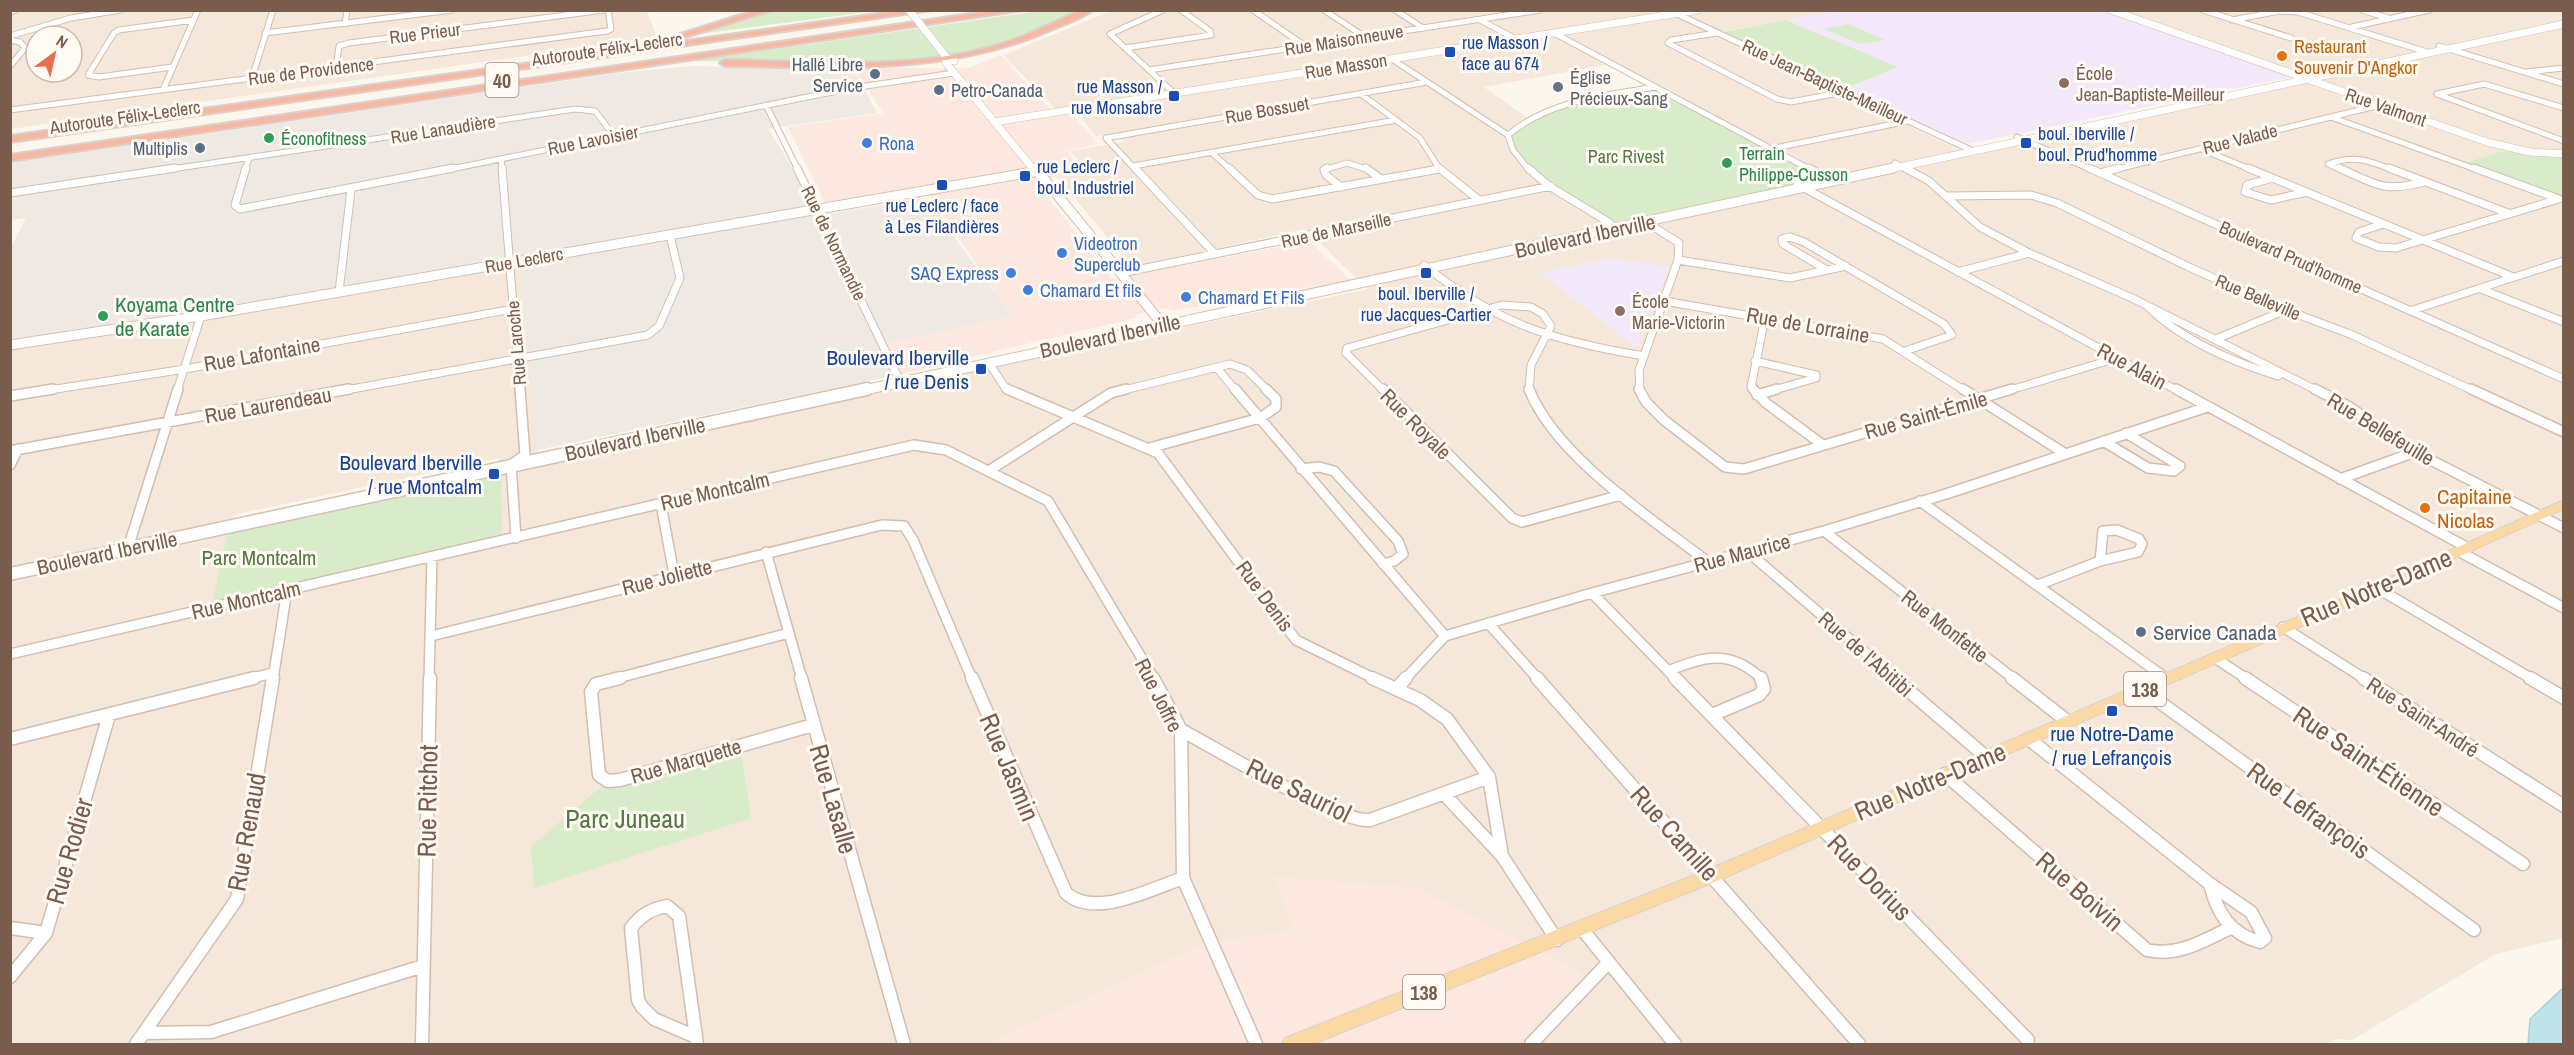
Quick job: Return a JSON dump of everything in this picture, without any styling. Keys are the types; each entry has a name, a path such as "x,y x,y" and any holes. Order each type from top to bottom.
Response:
{"highway":[{"path":"634,45 684,35 768,10"},
{"path":"10,135 202,105 902,10"},
{"name":"Autoroute Félix-Leclerc","path":"10,135 928,10"},
{"name":"Autoroute Félix-Leclerc","path":"10,154 994,10"},
{"path":"10,154 136,140 673,63 1018,10"},
{"path":"673,63 885,63 947,58 994,49 1089,10"}],"main road":[{"name":"Rue Notre-Dame","path":"1292,1044 1557,940 1713,875 2377,588 2564,504"}],"street":[{"path":"10,12 16,10"},
{"path":"10,38 71,18 122,10"},
{"path":"163,90 198,10"},
{"path":"252,78 273,10"},
{"path":"345,24 347,10"},
{"path":"265,33 452,10"},
{"path":"539,10 542,18"},
{"name":"Rue Prieur","path":"336,68 339,46 345,44 606,10"},
{"name":"Rue de Providence","path":"10,110 336,68 611,29 606,10"},
{"path":"909,10 947,58 955,62 1026,162 1038,171 1162,322"},
{"path":"1163,10 1111,33 1175,94"},
{"path":"1125,48 1211,35 1210,31 1181,10"},
{"path":"1253,10 1305,46"},
{"path":"1324,10 1365,37"},
{"path":"1395,10 1423,28"},
{"name":"Rue Maisonneuve","path":"1149,70 1540,10"},
{"name":"Rue Masson","path":"999,122 1698,10"},
{"name":"Rue Valmont","path":"2110,10 2306,80 2511,149 2564,154"},
{"path":"2203,10 2291,38"},
{"path":"2362,10 2390,18"},
{"path":"2350,27 2429,10"},
{"path":"2232,20 2290,11 2350,27 2430,53"},
{"name":"Rue Jean-Baptiste-Meilleur","path":"1677,14 1969,149"},
{"name":"Boulevard Iberville","path":"2021,139 2296,76 2564,19"},
{"path":"172,68 99,77 88,75 114,33 119,30 194,20"},
{"path":"1480,20 1516,39"},
{"name":"Boulevard Iberville","path":"10,574 130,544 525,455 1426,267 1969,149 2209,101 2564,24"},
{"path":"1554,33 1830,180"},
{"path":"1717,33 1671,40 1668,43 1777,99 1791,102 1844,92"},
{"path":"10,38 24,45 19,57 10,66"},
{"path":"2439,46 2564,84"},
{"path":"10,59 19,57"},
{"path":"947,58 946,63 954,73 999,122"},
{"path":"1392,59 1508,135 1511,148 1518,159 1551,186 1610,223"},
{"path":"2525,72 2564,68"},
{"name":"Rue Lavoisier","path":"249,158 235,205 240,209 351,189 852,87 954,73"},
{"name":"Rue Bossuet","path":"1133,166 1106,138 1427,82"},
{"path":"2564,108 2484,84 2437,94 2564,141"},
{"path":"1508,135 1530,118 1555,107 1655,87"},
{"path":"1361,94 1420,138 1439,169 1479,200"},
{"path":"2200,98 2209,101"},
{"name":"Rue de Normandie","path":"766,105 899,378"},
{"name":"Rue Valade","path":"2100,173 2380,105"},
{"name":"Rue Lanaudière","path":"10,193 580,108 595,111 614,136"},
{"path":"2331,117 2559,199 2388,249 2370,245 2356,238 2360,232 2383,224"},
{"path":"1133,166 1396,120"},
{"path":"1770,148 1908,121"},
{"name":"Boulevard Prud'homme","path":"2021,139 2413,310 2564,380"},
{"path":"2201,149 2513,277"},
{"path":"1212,153 1264,198 1280,199 1439,169"},
{"path":"2424,182 2398,189 2385,188 2333,169 2328,164 2346,158 2359,159 2424,182 2508,213"},
{"name":"Rue Laroche","path":"501,159 525,455"},
{"path":"1341,187 1326,175 1324,170 1357,163 1381,179"},
{"name":"Rue Bellefeuille","path":"1900,165 1929,181 1947,196 1957,209 1980,227 2029,253 2147,305 2216,339 2361,414 2415,452 2564,528"},
{"path":"1133,166 1215,254"},
{"name":"Rue Leclerc","path":"10,345 201,316 1038,171"},
{"path":"2273,178 2247,185 2245,192 2271,200 2307,192"},
{"name":"Rue de Marseille","path":"1121,273 1551,186"},
{"name":"Rue Alain","path":"1801,186 2340,479 2564,608"},
{"path":"339,292 351,189"},
{"name":"Rue Belleville","path":"1947,196 2031,195 2044,198 2286,310 2350,334 2564,432"},
{"path":"1426,267 1485,311 1544,336 1644,356 1678,260 1679,243 1644,220"},
{"name":"Boulevard Iberville","path":"1426,267 1610,223 1644,220"},
{"name":"Rue Laurendeau","path":"10,465 14,450 518,361 633,339 656,332 680,278 670,235"},
{"path":"1827,270 1783,244 1782,239 1790,237 1801,240 1944,324 1952,335 1905,351"},
{"path":"1958,272 2029,253"},
{"path":"1678,260 1790,278 1846,266"},
{"path":"2413,310 2564,261"},
{"path":"2481,289 2564,322"},
{"name":"Rue de Lorraine","path":"1664,301 1867,334 1883,339 2064,453"},
{"path":"1485,311 1502,305 1526,304 1548,320 1551,326 1534,355 1528,387 1535,407 1558,436 1622,495 1708,562"},
{"name":"Rue Bellefeuille","path":"2147,305 2164,322 2240,361 2268,373 2295,380"},
{"name":"Rue Lafontaine","path":"10,396 185,369 513,309"},
{"path":"2216,339 2255,325 2286,310"},
{"name":"Rue Royale","path":"1485,311 1347,348 1346,353 1512,518 1522,522 1622,495"},
{"path":"130,544 201,316"},
{"path":"1765,318 1751,387 1757,395 1823,445"},
{"name":"Boulevard Iberville","path":"10,567 511,465 899,378 988,363 1162,322"},
{"name":"Rue Saint-Émile","path":"1644,356 1638,387 1646,402 1716,461 1735,470 2117,358"},
{"path":"1755,361 1816,375 1816,378 1757,395"},
{"name":"Rue Denis","path":"988,363 1002,387 1149,448 1165,459 1296,640 1310,649 1420,700 1447,719 1489,777 1502,856"},
{"path":"990,470 1111,393 1230,364 1244,367 1276,399 1276,407 1260,418 1149,448"},
{"path":"1217,368 1445,636 1397,688"},
{"name":"Rue Maurice","path":"1445,636 1592,593 1824,531 2208,407"},
{"path":"2103,441 2148,468 2174,471 2180,466 2174,460 2126,433"},
{"name":"Rue Joffre","path":"914,445 938,447 990,470 1048,501 1181,730 1183,879 1256,1044"},
{"name":"Rue Montcalm","path":"10,654 914,445"},
{"path":"2340,479 2415,452"},
{"path":"516,538 511,465 525,455"},
{"path":"1301,469 1319,467 1334,471 1398,541 1402,554 1395,561 1383,564"},
{"path":"1920,501 2167,679"},
{"path":"661,504 674,575"},
{"name":"Rue Joliette","path":"431,636 882,525 904,526"},
{"name":"Rue Jasmin","path":"904,526 913,540 1066,894 1071,900 1089,906 1101,905 1183,879"},
{"path":"2038,585 2100,561 2138,552 2142,544 2139,539 2129,533 2109,529 2103,531 2100,561"},
{"name":"Rue Monfette","path":"1824,531 2067,721"},
{"name":"Rue de l'Abitibi","path":"1747,551 1985,756"},
{"name":"Rue Lasalle","path":"766,552 904,1044"},
{"name":"Rue Ritchot","path":"422,1044 432,557"},
{"path":"2377,588 2564,698"},
{"name":"Rue Renaud","path":"136,1044 237,898 287,590"},
{"name":"Rue Dorius","path":"1592,593 2028,1040"},
{"name":"Rue Camille","path":"1488,623 1713,875 1859,1044"},
{"name":"Rue Saint-André","path":"2283,627 2564,807"},
{"name":"Rue Marquette","path":"789,633 596,684 591,692 599,775 608,781 620,780 813,725"},
{"path":"1668,671 1696,660 1730,657 1746,664 1763,680 1764,688 1759,695 1712,715"},
{"name":"Rue Saint-Étienne","path":"2216,658 2523,864"},
{"path":"10,739 273,673"},
{"name":"Rue Lefrançois","path":"2143,690 2474,930"},
{"name":"Rue Rodier","path":"10,977 46,933 109,715"},
{"name":"Rue Sauriol","path":"1181,730 1334,811 1360,821 1489,777"},
{"path":"2029,739 2210,884 2242,904 2263,927 2265,938 2260,942 2252,941 2240,936 2230,928 2221,916 2210,884"},
{"name":"Rue Boivin","path":"1945,774 2147,950 2160,955 2173,953 2230,928"},
{"name":"Rue Denis","path":"1444,794 1502,856 1557,940"},
{"path":"667,906 679,916 696,1041 654,1019 638,1000 632,928 644,914 657,908 667,906"},
{"path":"10,928 46,933"},
{"path":"1582,929 1675,1044"},
{"path":"1531,1044 1610,962"},
{"path":"145,1033 211,1032 238,1026 423,966"}],"shaded area":[{"path":"646,10 656,34 646,39 11,129 10,11"},
{"name":"École Jean-Baptiste-Meilleur","path":"1840,10 2110,11 2296,76 1967,144 1844,89 1898,67 1786,20"},
{"path":"1111,11 1839,11 1719,32 1844,89 1835,91 1971,155 2309,80 2111,11 2563,11 2563,154 2560,199 2563,198 2563,938 2496,954 2352,1040 2338,1039 2325,1044 1516,1044 1582,974 1275,877 1295,930 1205,944 987,1044 11,1044 11,350 520,264 539,462 1368,289 1305,229 1132,267 1057,177 1088,171 1070,151 1124,142 1117,133 1096,136 1078,114 1055,108 1003,55","holes":["1610,64 1825,178 1641,217 1529,119 1484,87","499,458 501,472 212,601 233,515"]},
{"path":"1001,55 1052,111 1073,115 1098,144 1067,151 1084,171 1035,181 1112,279 1309,241 1351,280 1172,311 1167,308 1138,314 1135,318 897,375 882,344 1011,316 924,187 825,203 788,127 883,113 854,68 969,68"},
{"path":"692,66 854,70 877,113 768,129 818,209 831,213 926,198 1012,316 883,344 897,375 537,450 520,265 11,350 11,247 26,218 11,220 11,163 619,73"},
{"name":"École Marie-Victorin","path":"1610,258 1669,267 1637,348 1540,273"},
{"path":"1274,877 1417,888 1583,974 1516,1044 987,1044 1205,944 1294,930"}],"green space":[{"path":"776,10 876,10 876,11 697,34"},
{"path":"1038,11 1084,11 992,45 930,59 888,62 692,61"},
{"path":"1786,20 1898,67 1844,89 1717,33"},
{"path":"1849,24 1885,40 1860,44 1824,29"},
{"name":"Parc Rivest","path":"1655,87 1826,178 1610,223 1536,176 1508,139 1518,128 1553,110 1597,98"},
{"path":"2511,149 2563,154 2563,198 2560,199 2461,164"},
{"name":"Parc Montcalm","path":"501,472 502,536 212,602 228,530"},
{"name":"Parc Juneau","path":"740,745 751,818 534,888 531,846 608,781"}],"water":[{"path":"2563,988 2563,1044 2528,1044 2530,1019"}],"place":[{"name":"rue Masson / face au 674","path":"1450,52"},
{"name":"Restaurant Souvenir D'Angkor","path":"2282,56"},
{"name":"Hallé Libre Service","path":"875,74"},
{"name":"École Jean-Baptiste-Meilleur","path":"2064,83"},
{"name":"Église Précieux-Sang","path":"1558,87"},
{"name":"Petro-Canada","path":"939,90"},
{"name":"rue Masson / rue Monsabre","path":"1174,96"},
{"name":"Éconofitness","path":"269,138"},
{"name":"Rona","path":"867,143"},
{"name":"boul. Iberville / boul. Prud'homme","path":"2026,143"},
{"name":"Multiplis","path":"200,148"},
{"name":"Terrain Philippe-Cusson","path":"1727,163"},
{"name":"rue Leclerc / boul. Industriel","path":"1025,176"},
{"name":"rue Leclerc / face à Les Filandières","path":"942,185"},
{"name":"Videotron Superclub","path":"1062,253"},
{"name":"SAQ Express","path":"1011,273"},
{"name":"boul. Iberville / rue Jacques-Cartier","path":"1426,273"},
{"name":"Chamard Et fils","path":"1028,290"},
{"name":"Chamard Et Fils","path":"1186,297"},
{"name":"École Marie-Victorin","path":"1620,311"},
{"name":"Koyama Centre de Karate","path":"103,316"},
{"name":"Boulevard Iberville / rue Denis","path":"981,369"},
{"name":"Boulevard Iberville / rue Montcalm","path":"494,474"},
{"name":"Capitaine Nicolas","path":"2425,508"},
{"name":"Service Canada","path":"2141,632"},
{"name":"rue Notre-Dame / rue Lefrançois","path":"2112,711"}]}
